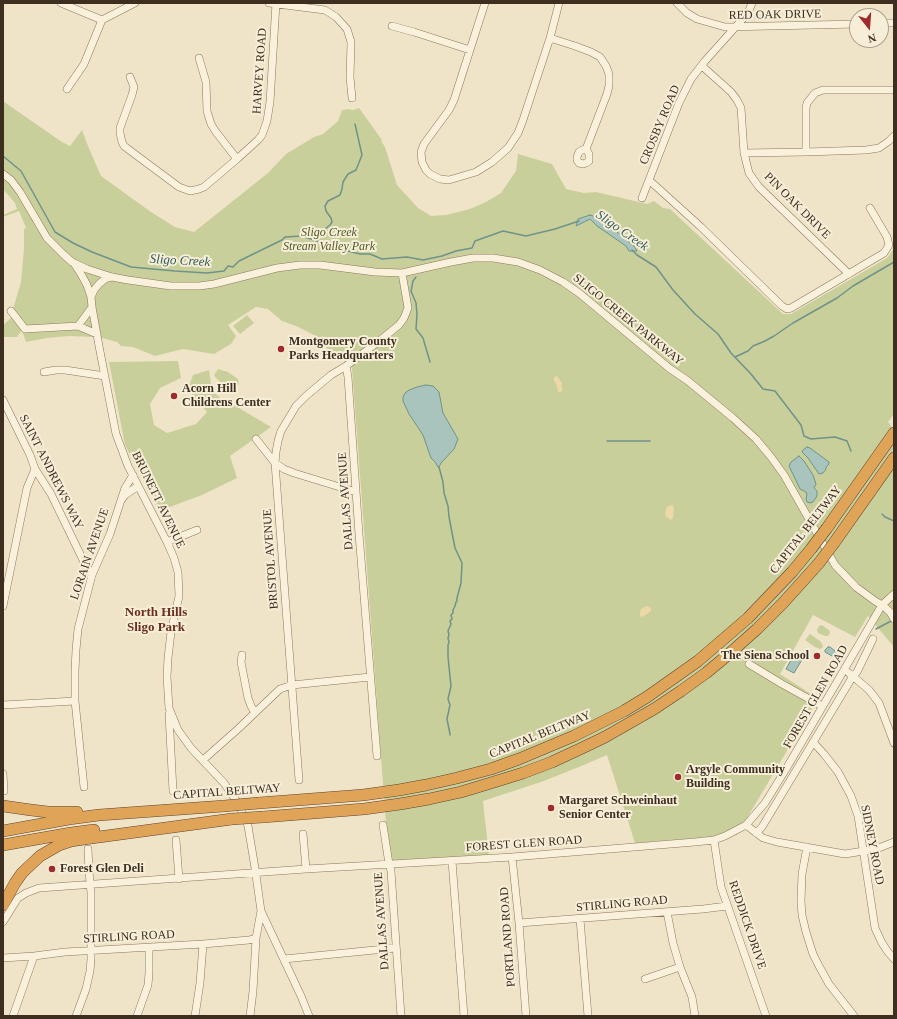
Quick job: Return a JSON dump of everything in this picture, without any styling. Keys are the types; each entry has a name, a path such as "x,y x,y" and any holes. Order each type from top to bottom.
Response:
{"highway":[{"name":"CAPITAL BELTWAY","path":"3,831 69,819 363,795 399,790 457,778 491,769 574,736 598,725 635,704 673,679 698,661 748,618 792,572 811,549 894,433"},
{"path":"3,845 101,829 364,809 429,799 461,792 552,762 606,737 654,709 706,673 729,654 784,603 819,563 894,458"},
{"path":"3,806 48,812 132,813"},
{"path":"3,905 22,873 40,856 59,845 70,841 232,819"}],"street":[{"path":"64,3 102,20"},
{"path":"66,89 84,64 102,20 135,3"},
{"path":"274,3 325,10 336,16 347,29 351,42 350,77 352,98"},
{"name":"HARVEY ROAD","path":"130,77 134,87 120,128 124,146 179,187 190,191 204,187 260,138 267,121 270,102 274,3"},
{"path":"485,3 454,100 449,110 424,144 421,152 424,167 430,174 440,179 449,180 476,172 492,162 508,148 518,133 523,120 550,38 559,3"},
{"name":"RED OAK DRIVE","path":"677,3 687,13 697,19 725,27 849,24"},
{"name":"CROSBY ROAD","path":"642,198 679,103 691,79 748,13 752,3"},
{"path":"392,26 470,50"},
{"path":"550,38 591,52 600,57 609,74 607,94 586,149"},
{"path":"199,58 206,82 207,111 211,124 237,159"},
{"name":"PIN OAK DRIVE","path":"702,66 731,92 741,108 744,153 750,173 760,186 849,274"},
{"path":"806,152 806,108 807,102 815,93 823,90 894,90"},
{"path":"744,153 866,150 879,148 890,141 894,136"},
{"name":"SLIGO CREEK PARKWAY","path":"3,174 11,180 20,192 47,238 72,262 87,269 128,280 191,287 214,284 277,268 300,265 320,265 375,272 402,273 473,258 493,258 518,262 540,270 563,282 579,293 669,368 688,381 756,439 784,475 835,565 856,587 890,612 894,619"},
{"name":"CROSBY ROAD","path":"649,180 701,227 782,306 787,309 792,308 849,274"},
{"path":"849,274 884,253 889,245 887,237 870,208"},
{"name":"BRUNETT AVENUE","path":"72,262 87,285 91,297 116,434 128,466 167,542 178,572 179,596 171,632 168,658 167,677 169,708 178,730 191,748 224,783 238,803 248,826 261,911 256,938 250,1016"},
{"path":"346,366 378,342 404,318 408,308 402,273"},
{"path":"91,297 99,284 112,276"},
{"path":"78,326 92,307"},
{"path":"11,311 25,329 78,326 97,334"},
{"name":"BRISTOL AVENUE","path":"299,780 275,464 281,431 296,406 331,375 346,366"},
{"name":"DALLAS AVENUE","path":"346,366 377,756"},
{"path":"44,372 65,370 105,376"},
{"name":"SAINT ANDREWS WAY","path":"3,400 30,455 35,469 51,494 84,562 92,575"},
{"path":"256,440 275,464 284,469 356,492"},
{"path":"3,606 27,488 35,469"},
{"name":"LORAIN AVENUE","path":"84,787 75,701 75,664 78,629 92,575 110,534 120,500 133,475"},
{"path":"120,500 138,486"},
{"path":"167,542 197,530"},
{"name":"FOREST GLEN ROAD","path":"3,922 14,902 18,898 39,888 306,869 512,857 695,842 714,840 725,836 746,825 765,802 786,769 882,605 894,594"},
{"name":"FOREST GLEN ROAD","path":"756,833 762,827 853,676 857,672 873,639"},
{"path":"242,655 241,662 247,693 251,706 255,712"},
{"path":"749,664 788,688 822,706"},
{"path":"844,669 869,690 879,703 894,743"},
{"path":"203,760 280,689 292,685 370,677"},
{"path":"3,705 75,701"},
{"path":"169,708 173,791"},
{"name":"SIDNEY ROAD","path":"813,742 838,772 851,796 858,816 875,928 882,943 894,959"},
{"path":"3,774 4,791"},
{"name":"DALLAS AVENUE","path":"383,825 391,871 401,1016"},
{"path":"746,825 763,838 777,842 845,854 876,849 894,842"},
{"path":"303,834 306,869"},
{"path":"176,840 179,878"},
{"name":"REDDICK DRIVE","path":"714,840 721,888 766,1016"},
{"path":"807,847 802,874 800,901 806,932 813,954 829,984 854,1016"},
{"path":"76,1016 86,989 90,971 91,885 88,849"},
{"name":"PORTLAND ROAD","path":"512,857 526,1016"},
{"path":"452,861 464,1016"},
{"name":"STIRLING ROAD","path":"519,923 727,906"},
{"path":"261,911 309,1016"},
{"path":"667,912 673,943 680,968 692,997 695,1016"},
{"path":"580,919 588,1016"},
{"name":"STIRLING ROAD","path":"3,958 90,950 203,944 256,938"},
{"path":"195,1016 200,983 203,944"},
{"path":"137,1016 148,985 149,948"},
{"path":"284,959 396,948"},
{"path":"13,1016 34,956"},
{"path":"645,979 680,968"}],"green space":[{"name":"Sligo Creek Stream Valley Park","path":"3,101 70,146 82,130 101,176 151,212 175,227 194,232 268,173 286,154 314,137 323,134 338,121 342,110 353,110 359,108 382,140 381,141 385,147 397,185 418,208 431,216 446,215 470,209 501,193 516,171 518,154 552,164 566,189 584,193 596,192 647,204 654,201 663,208 670,209 783,314 791,314 887,258 893,250 894,244 894,414 888,422 894,430 894,647 868,616 855,637 813,615 780,674 814,696 820,695 737,835 635,843 607,755 541,782 483,801 489,856 389,864 352,368 343,360 333,355 316,336 282,321 268,309 256,307 228,325 236,336 231,344 214,354 183,349 155,356 133,347 121,346 117,342 92,337 69,336 26,342 22,330 17,337 3,337 3,325 10,319 21,282 24,229 26,228 19,211 3,217 3,215 17,209 15,203 3,189"},
{"path":"247,315 254,323 240,334 233,326"},
{"path":"178,361 181,378 160,388 150,404 154,425 167,433 196,424 207,412 188,389 193,375 209,370 212,390 224,402 239,408 271,427 230,456 237,478 202,495 159,511 125,445 109,362"},
{"path":"218,369 228,372 238,379 239,383 234,390 229,390 216,378 214,375"},
{"path":"822,625 829,630 830,633 828,636 818,633 817,630 819,626"},
{"path":"810,634 820,641 823,646 822,648 820,649 815,647 805,640"}],"sand":[{"path":"557,376 562,383 561,386 563,389 560,393 553,379"},
{"path":"672,505 674,507 673,518 671,520 666,517 665,513 667,507"},
{"path":"647,606 651,608 651,611 642,617 640,616 641,609"}],"water":[{"path":"590,215 596,217 602,223 605,221 612,228 619,224 620,226 617,232 634,246 637,251 629,251 626,246 597,226 590,219 576,226 578,219"},
{"path":"426,385 433,386 439,392 443,413 458,439 454,449 439,467 431,458 423,435 409,414 403,401 405,393 409,390"},
{"path":"807,447 829,462 823,473 819,474 802,452"},
{"path":"799,456 813,475 816,484 814,488 817,491 817,496 813,502 810,503 807,502 806,492 800,489 789,466 791,462"},
{"path":"828,647 835,651 835,656 825,652"},
{"path":"795,653 803,658 794,673 786,669"}],"waterway":[{"path":"302,236 314,231 325,229 332,222 325,206 328,201 340,195 343,182 348,174 356,170 362,155 355,124"},
{"name":"Sligo Creek","path":"3,156 21,171 55,232 92,252 131,267 207,273 224,271 228,266 233,267 239,261 282,240 285,237 302,236 344,250 360,254 370,254 382,259 407,257 423,260 472,248 475,241 503,231 526,236 579,221"},
{"name":"Sligo Creek","path":"632,250 656,267 673,290 695,314 718,334 731,353 763,389 775,391 801,425 804,436 811,439 835,437 847,441 851,451"},
{"path":"735,357 774,336 894,262"},
{"path":"416,277 413,281 411,291 416,303 416,329 423,338 430,362"},
{"path":"607,441 650,441"},
{"path":"439,467 448,506 455,548 462,563 461,583 457,601 451,615 452,619 450,621 451,624 448,631 448,657 451,686 448,699 450,705 447,719 450,735"},
{"path":"882,514 894,521"},
{"path":"876,629 891,621"}],"place":[{"name":"Montgomery County Parks Headquarters","path":"281,349"},
{"name":"Acorn Hill Childrens Center","path":"174,396"},
{"name":"The Siena School","path":"817,656"},
{"name":"Argyle Community Building","path":"678,777"},
{"name":"Margaret Schweinhaut Senior Center","path":"551,808"},
{"name":"Forest Glen Deli","path":"52,869"}],"district":[{"name":"North Hills Sligo Park","path":"156,620"}]}
